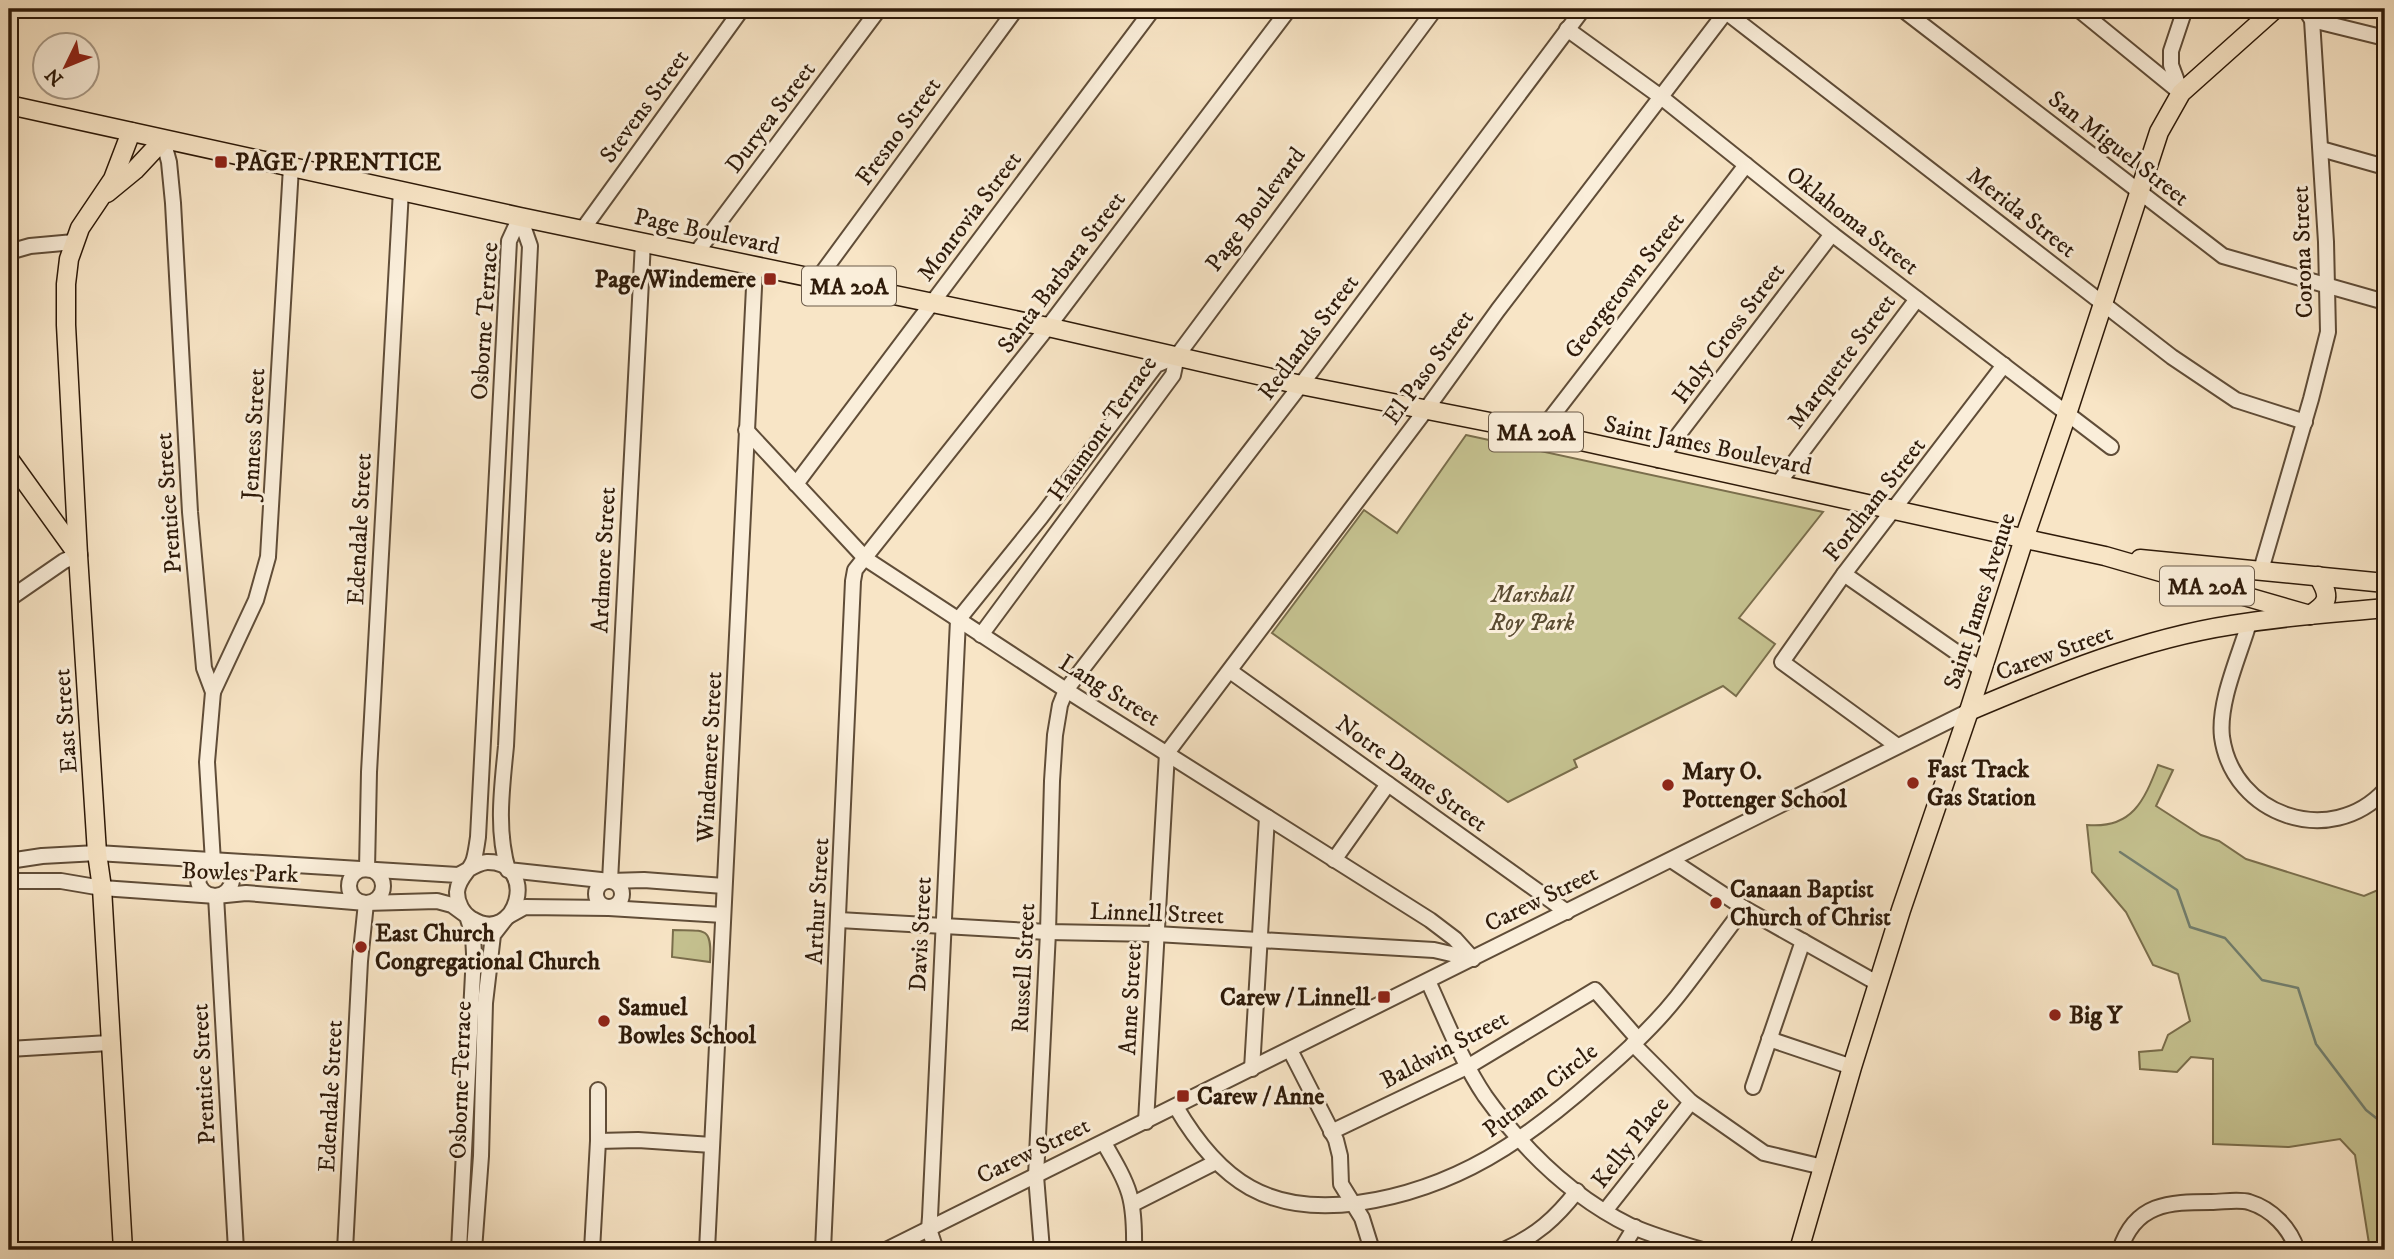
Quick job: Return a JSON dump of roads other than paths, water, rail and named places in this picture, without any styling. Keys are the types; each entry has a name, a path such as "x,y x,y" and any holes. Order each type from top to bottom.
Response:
{"main road":[{"name":"Saint James Avenue","path":"1799,1250 1878,983 2159,132 2181,93 2275,9"},
{"name":"Page Boulevard","path":"9,106 1177,356"},
{"name":"East Street","path":"122,1250 66,325 69,259 88,215 113,179 131,132"},
{"name":"East Street","path":"101,197 135,170 163,140"},
{"name":"Saint James Boulevard","path":"1177,356 1301,385 1540,432 2105,556 2310,615"},
{"path":"9,459 78,555"},
{"name":"Saint James Boulevard","path":"2105,556 2261,570"},
{"path":"2240,624 2254,600 2261,570"},
{"name":"MA 20A","path":"2261,570 2385,583"},
{"path":"2310,615 2327,600 2326,590 2318,576"},
{"name":"Carew Street","path":"1969,711 2118,653 2240,624 2385,608"}],"street":[{"name":"Stevens Street","path":"583,229 742,9"},
{"name":"Duryea Street","path":"697,252 879,9"},
{"name":"Fresno Street","path":"817,280 1016,9"},
{"name":"Monrovia Street","path":"796,484 1153,9"},
{"name":"Santa Barbara Street","path":"866,559 1048,327 1289,9"},
{"name":"Page Boulevard","path":"1177,356 1435,9"},
{"name":"Redlands Street","path":"1066,690 1301,385 1583,9"},
{"name":"San Miguel Street","path":"1902,9 2223,256 2385,302"},
{"path":"2078,9 2181,93"},
{"path":"2181,93 2171,65 2171,51 2185,9"},
{"name":"El Paso Street","path":"1167,753 1498,310 1727,10"},
{"name":"Merida Street","path":"1727,10 2172,356 2236,400 2305,422"},
{"path":"2308,15 2385,37"},
{"name":"Corona Street","path":"2261,570 2305,422 2328,332 2321,149 2308,15"},
{"name":"Oklahoma Street","path":"1567,29 1661,97 1832,234 2111,447"},
{"name":"Prentice Street","path":"163,140 169,162 173,203 190,512 204,668 213,692 206,762 213,862 202,868 198,880 204,892 216,896 236,1250"},
{"path":"2321,149 2385,167"},
{"name":"Georgetown Street","path":"1540,432 1746,165"},
{"name":"Jenness Street","path":"213,692 256,600 268,557 291,167"},
{"name":"Edendale Street","path":"345,1250 359,975 366,903 380,895 382,884 377,874 368,869 369,772 401,190"},
{"name":"Osborne Terrace","path":"466,872 474,861 481,783 509,240 520,217"},
{"name":"Osborne Terrace","path":"508,870 502,841 503,785 530,246 520,217"},
{"name":"Holy Cross Street","path":"1659,460 1832,234"},
{"path":"9,251 30,246 75,242"},
{"name":"Ardmore Street","path":"609,908 599,904 596,894 601,884 610,881 643,242"},
{"name":"Windemere Street","path":"707,1250 755,267"},
{"name":"Marquette Street","path":"1777,485 1917,299"},
{"path":"505,307 526,310"},
{"name":"Haumont Terrace","path":"958,620 1055,499 1156,365 1177,356"},
{"name":"Haumont Terrace","path":"981,635 1173,375 1177,356"},
{"name":"Fordham Street","path":"1896,745 1782,662 1844,574 2004,365"},
{"path":"500,420 521,423"},
{"name":"Lang Street","path":"746,430 866,559 1066,690 1430,920 1455,939 1473,959"},
{"path":"499,449 520,451"},
{"path":"1055,499 1072,511"},
{"path":"494,542 516,544"},
{"path":"9,598 64,561 78,555"},
{"name":"Arthur Street","path":"823,1250 853,581 855,570 866,559"},
{"path":"493,572 514,574"},
{"path":"1844,574 1982,670"},
{"name":"Davis Street","path":"936,1250 929,1228 958,620"},
{"path":"2240,624 2221,726 2228,762 2242,785 2274,810 2315,821 2333,820 2352,814 2371,804 2385,790"},
{"path":"488,663 510,664"},
{"name":"Notre Dame Street","path":"1230,671 1567,912"},
{"name":"Russell Street","path":"1042,1250 1036,1176 1055,735 1060,705 1066,690"},
{"path":"486,691 509,692"},
{"name":"Carew Street","path":"886,1250 1969,711"},
{"name":"Anne Street","path":"1146,1122 1167,753"},
{"path":"482,758 505,759"},
{"path":"481,783 503,785"},
{"path":"1334,860 1388,784"},
{"path":"1252,1069 1267,817"},
{"name":"Bowles Park","path":"9,861 97,853 457,875 486,862 498,864 508,870 610,881 644,880 724,886"},
{"path":"1671,860 1744,908 1878,983"},
{"path":"213,862 222,863 229,869 232,877 225,893 216,896"},
{"path":"366,903 355,898 349,888 352,877 368,869"},
{"path":"507,917 515,907 519,894 516,881 508,870"},
{"path":"466,872 460,881 457,897 467,916"},
{"name":"Bowles Park","path":"9,881 61,881 102,888 216,896 246,893 366,903 438,901 453,905 478,922 490,924 525,907 609,908 723,915"},
{"name":"Putnam Circle","path":"1176,1107 1193,1135 1216,1162 1241,1182 1277,1200 1319,1207 1352,1204 1432,1186 1482,1163 1520,1140 1567,1103 1635,1042 1675,999 1744,908"},
{"name":"Osborne Terrace","path":"459,1250 474,964 473,935 467,916"},
{"name":"Osborne Terrace","path":"474,1250 481,1156 485,1003 493,935 507,917"},
{"name":"Linnell Street","path":"839,919 1048,932 1156,934 1434,950 1473,959"},
{"path":"1753,1087 1803,942"},
{"path":"1428,981 1484,1094 1520,1140 1554,1174 1605,1210 1635,1227 1702,1250"},
{"name":"Baldwin Street","path":"1331,1132 1469,1066 1595,990 1635,1042"},
{"path":"1769,1039 1852,1066"},
{"path":"1635,1042 1690,1102 1766,1154 1823,1167"},
{"path":"9,1049 109,1043"},
{"path":"1290,1050 1339,1148 1341,1184 1362,1218 1372,1250"},
{"path":"592,1250 598,1090"},
{"name":"Kelly Place","path":"1605,1210 1690,1102"},
{"path":"598,1140 712,1145"},
{"path":"1104,1143 1125,1179 1133,1204 1134,1250"},
{"path":"1133,1204 1216,1162"},
{"path":"1504,1250 1545,1227 1577,1191"},
{"path":"2120,1250 2132,1226 2155,1208 2171,1202 2248,1202 2272,1214 2293,1236 2297,1250"},
{"path":"1620,1250 1635,1227"}],"waterway":[{"path":"2120,852 2177,890 2190,927 2225,938 2262,980 2298,988 2316,1044 2366,1110 2385,1125"}],"place":[{"name":"PAGE / PRENTICE","path":"221,162"},
{"name":"Page/Windemere","path":"770,279"},
{"name":"Fast Track Gas Station","path":"1913,783"},
{"name":"Mary O. Pottenger School","path":"1668,785"},
{"name":"Canaan Baptist Church of Christ","path":"1716,903"},
{"name":"East Church Congregational Church","path":"361,947"},
{"name":"Carew / Linnell","path":"1384,997"},
{"name":"Big Y","path":"2055,1015"},
{"name":"Samuel Bowles School","path":"604,1021"},
{"name":"Carew / Anne","path":"1183,1096"}],"park label":[{"name":"Marshall Roy Park","path":"1532,608"}]}
